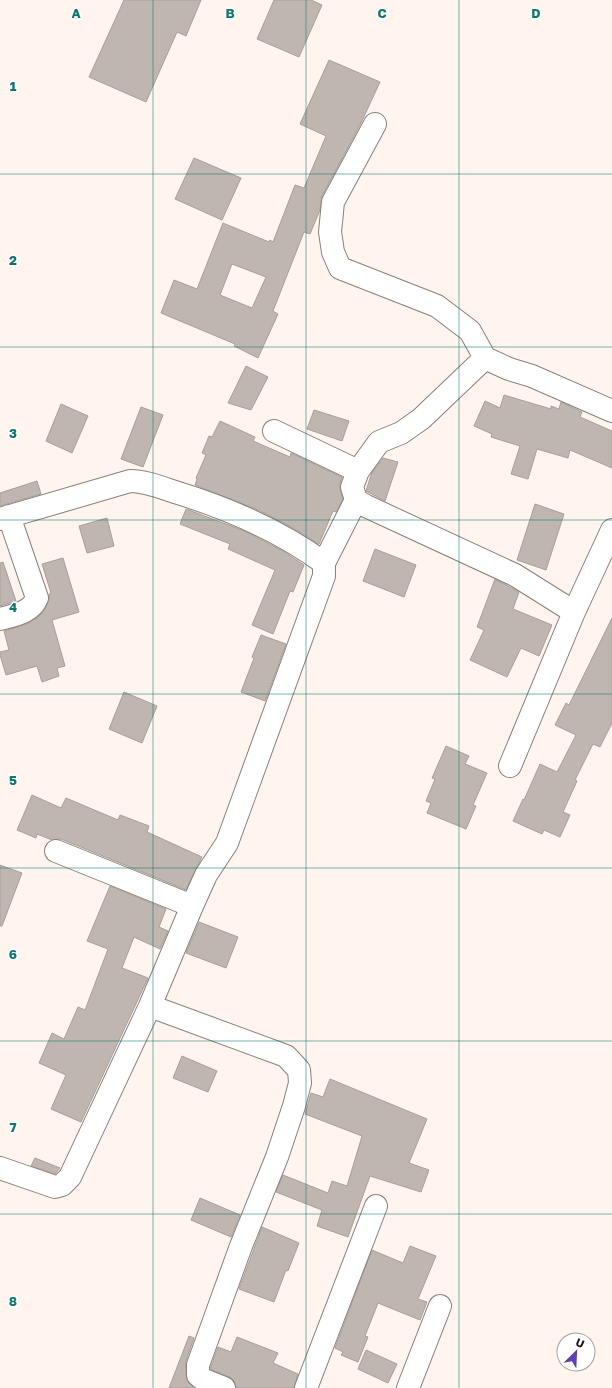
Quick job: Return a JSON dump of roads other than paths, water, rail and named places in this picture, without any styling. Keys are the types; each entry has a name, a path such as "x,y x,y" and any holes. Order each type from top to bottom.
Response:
{"street":[{"path":"375,124 333,202 330,232 333,252 340,268 437,306 470,330 485,358 509,369 532,376 612,411"},
{"path":"485,358 421,419 401,433 379,442 358,471 352,487 356,500 515,575 574,612"},
{"path":"274,431 358,471"},
{"path":"0,619 27,610 34,604 37,598 4,518 130,481 140,481 198,499 239,514 283,536 324,563"},
{"path":"0,1168 55,1187 62,1185 70,1177 150,1006 206,875 227,843 324,576 324,563 356,500"},
{"path":"510,766 574,612 612,530"},
{"path":"56,851 192,906"},
{"path":"150,1006 286,1056 299,1070 300,1084 277,1157 241,1246 198,1365 198,1375 204,1380 224,1388"},
{"path":"306,1388 376,1206"},
{"path":"408,1388 440,1306"}]}
